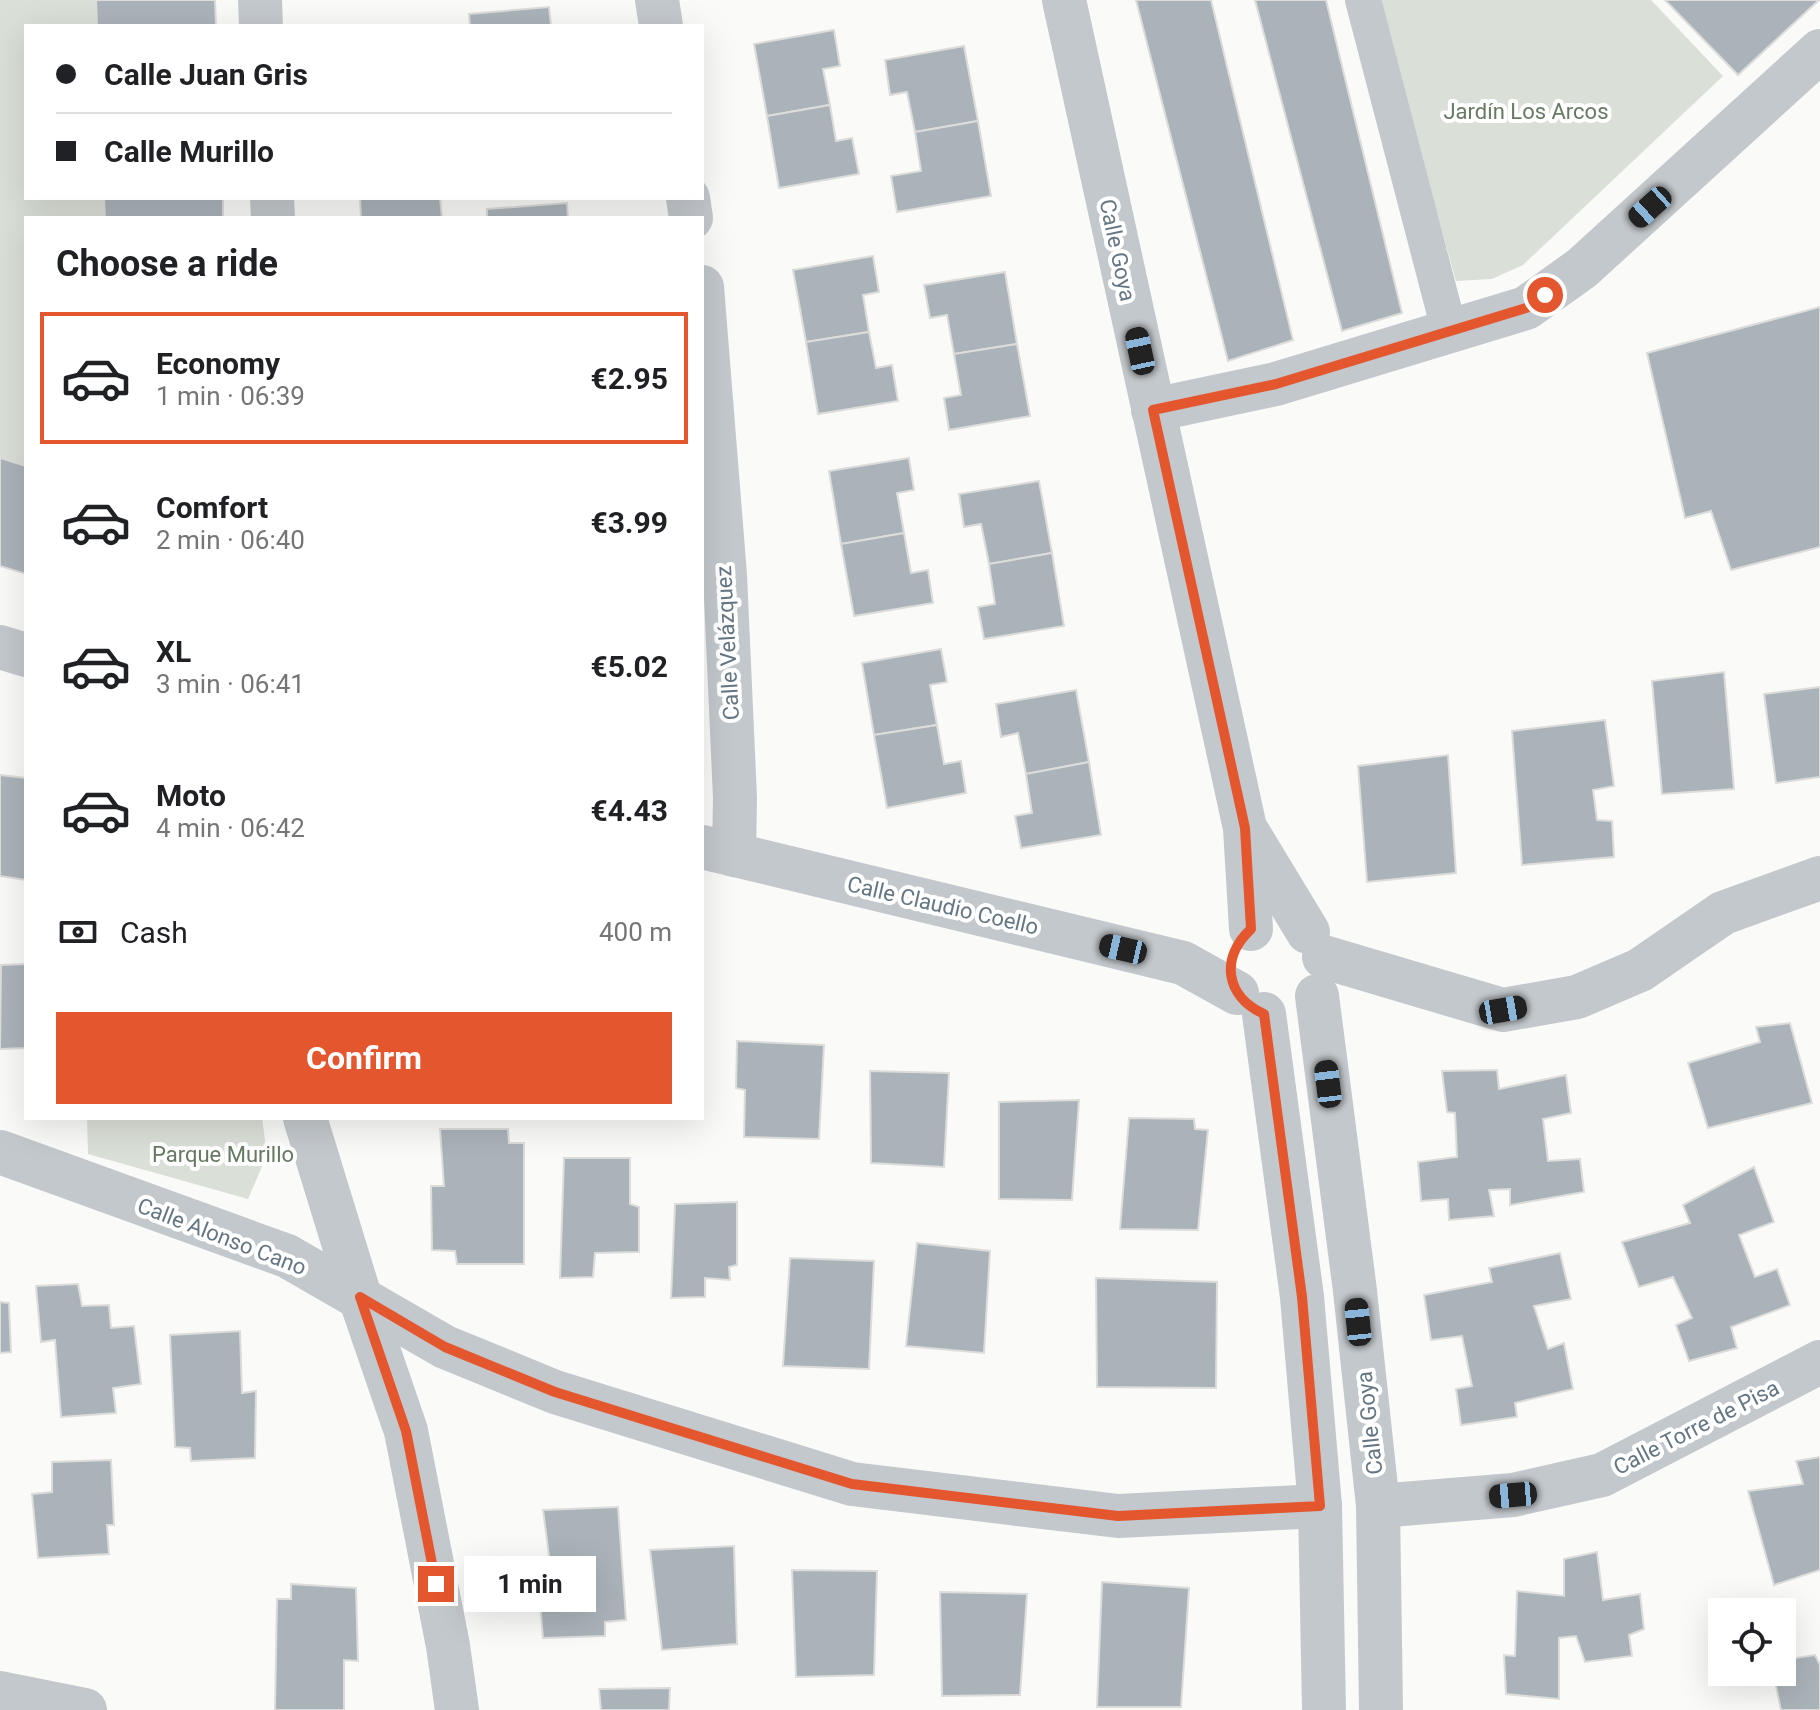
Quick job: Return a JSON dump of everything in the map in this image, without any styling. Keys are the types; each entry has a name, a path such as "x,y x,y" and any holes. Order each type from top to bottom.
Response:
{"street":[{"path":"260,0 261,24"},
{"path":"657,0 661,24"},
{"name":"Calle Goya","path":"1064,0 1245,828 1246,934"},
{"path":"1363,0 1450,333"},
{"path":"1153,410 1276,384 1526,308 1582,268 1820,51"},
{"name":"Calle Velázquez","path":"704,312 725,575 735,798 718,851"},
{"path":"0,647 24,654"},
{"name":"Calle Goya","path":"1245,828 1316,961 1378,1506 1381,1710"},
{"name":"Calle Claudio Coello","path":"718,851 1183,963 1251,1003"},
{"path":"1316,961 1503,1010 1577,997 1640,970 1723,913 1820,878"},
{"path":"1183,963 1265,923 1280,921 1295,924 1316,961 1306,1006 1279,1016 1251,1003 1231,980 1230,966 1246,934"},
{"path":"1251,1003 1302,1297 1320,1506 1324,1710"},
{"path":"306,1120 360,1297 406,1431 448,1646 457,1710"},
{"name":"Calle Alonso Cano","path":"0,1152 287,1256 445,1347 555,1392 852,1484 1118,1516 1320,1506"},
{"name":"Calle Torre de Pisa","path":"1378,1506 1513,1495 1602,1475 1820,1362"},
{"path":"0,1693 85,1710"}],"green space":[{"path":"0,0 96,0 97,24 24,24 24,200 104,200 105,216 24,216 24,465 0,458"},
{"name":"Jardín Los Arcos","path":"1377,0 1651,0 1723,76 1523,265 1492,279 1456,281"},
{"name":"Parque Murillo","path":"87,1120 262,1120 267,1155 248,1199 88,1154"}],"building":[{"path":"96,0 215,0 216,24 97,24"},
{"path":"1136,0 1211,0 1293,340 1228,361"},
{"path":"1255,0 1326,0 1402,313 1342,331"},
{"path":"1665,0 1819,0 1738,75"},
{"path":"549,7 551,24 470,24 469,14"},
{"path":"834,30 840,66 823,69 830,105 767,116 754,44"},
{"path":"964,46 978,121 915,132 907,92 890,95 885,60"},
{"path":"830,105 836,141 852,138 859,174 779,188 767,116"},
{"path":"978,121 991,196 897,212 891,176 921,171 915,132"},
{"path":"104,200 223,200 223,216 105,216"},
{"path":"360,200 440,200 442,216 361,216"},
{"path":"567,203 568,216 487,216 487,209"},
{"path":"873,256 879,292 863,295 869,332 806,342 793,270"},
{"path":"1005,272 1017,344 954,354 947,315 930,318 924,285"},
{"path":"1820,307 1820,547 1731,570 1711,511 1685,518 1647,353"},
{"path":"869,332 876,368 892,365 898,401 818,414 806,342"},
{"path":"1017,344 1030,416 949,430 944,398 961,395 954,354"},
{"path":"0,458 24,465 24,573 0,566"},
{"path":"909,458 914,490 897,493 904,533 841,544 829,471"},
{"path":"1039,481 1052,553 989,564 981,524 964,527 959,494"},
{"path":"904,533 911,573 928,570 933,603 854,616 841,544"},
{"path":"1052,553 1064,626 984,639 978,607 995,604 989,564"},
{"path":"941,649 947,682 930,685 937,725 874,735 862,663"},
{"path":"1724,672 1734,789 1662,794 1652,681"},
{"path":"1820,687 1820,777 1776,783 1764,694"},
{"path":"1076,690 1089,762 1026,774 1018,733 1001,737 996,704"},
{"path":"1605,720 1614,786 1593,790 1597,820 1612,821 1614,857 1522,865 1512,731"},
{"path":"937,725 944,764 961,761 966,793 887,808 874,735"},
{"path":"1448,755 1456,873 1367,882 1358,766"},
{"path":"1089,762 1101,835 1021,848 1015,816 1032,813 1026,774"},
{"path":"0,775 24,778 24,880 0,876"},
{"path":"24,964 24,1048 0,1049 1,965"},
{"path":"1790,1023 1812,1103 1708,1128 1688,1063 1760,1042 1756,1027"},
{"path":"737,1041 824,1045 819,1139 744,1137 745,1090 736,1088"},
{"path":"1497,1070 1499,1089 1566,1075 1571,1113 1543,1119 1548,1161 1580,1159 1584,1192 1510,1205 1510,1189 1489,1190 1494,1216 1449,1220 1448,1199 1421,1201 1418,1162 1457,1157 1455,1113 1447,1112 1442,1071"},
{"path":"870,1071 949,1073 944,1167 871,1163"},
{"path":"1079,1100 1072,1200 999,1199 999,1102"},
{"path":"1129,1118 1194,1119 1195,1129 1208,1130 1198,1230 1120,1229"},
{"path":"440,1129 508,1129 509,1143 524,1143 524,1264 457,1264 455,1251 432,1250 431,1186 444,1186"},
{"path":"564,1158 630,1158 630,1204 639,1207 639,1252 595,1253 593,1277 560,1278"},
{"path":"1754,1167 1774,1222 1739,1235 1755,1277 1777,1269 1790,1305 1731,1327 1737,1348 1689,1361 1676,1325 1692,1318 1673,1277 1639,1287 1622,1242 1690,1223 1683,1205"},
{"path":"737,1202 737,1265 729,1267 730,1280 705,1278 705,1297 671,1298 675,1204"},
{"path":"917,1243 990,1251 984,1353 906,1346"},
{"path":"1560,1253 1571,1299 1534,1306 1548,1349 1564,1343 1573,1389 1515,1403 1517,1417 1461,1425 1456,1389 1472,1386 1462,1336 1431,1340 1424,1295 1492,1282 1489,1268"},
{"path":"790,1258 874,1261 869,1369 783,1366"},
{"path":"1096,1278 1217,1282 1216,1388 1097,1387"},
{"path":"78,1284 82,1306 109,1305 111,1328 134,1326 141,1384 113,1388 116,1413 61,1417 55,1340 41,1342 36,1286"},
{"path":"0,1302 9,1303 11,1352 0,1353"},
{"path":"240,1331 242,1393 256,1391 255,1458 191,1461 190,1448 175,1447 170,1335"},
{"path":"1820,1457 1820,1570 1774,1585 1748,1491 1803,1484 1796,1461"},
{"path":"111,1460 114,1525 107,1525 109,1554 38,1558 32,1494 52,1492 52,1462"},
{"path":"618,1507 626,1620 605,1622 605,1636 543,1638 537,1570 551,1571 543,1510"},
{"path":"734,1546 737,1644 662,1650 650,1550"},
{"path":"1597,1552 1603,1600 1640,1594 1644,1629 1629,1635 1632,1656 1585,1662 1576,1636 1559,1638 1559,1699 1506,1694 1504,1655 1515,1656 1517,1591 1564,1596 1564,1559"},
{"path":"792,1570 877,1571 874,1675 796,1677"},
{"path":"1102,1582 1189,1588 1181,1707 1097,1707"},
{"path":"291,1584 356,1588 358,1661 344,1660 344,1710 275,1710 277,1599 291,1599"},
{"path":"940,1592 1027,1594 1020,1695 942,1696"},
{"path":"1815,1655 1820,1665 1820,1710 1781,1710 1776,1686 1796,1686 1796,1658"},
{"path":"670,1688 669,1710 601,1710 599,1689"}],"route":[{"path":"436,1584 406,1431 360,1297 445,1347 555,1392 852,1484 1118,1516 1320,1506 1302,1297 1264,1014 1244,1002 1231,980 1233,952 1240,939 1251,929 1245,828 1153,410 1276,384 1450,333 1526,308 1545,295"}]}
